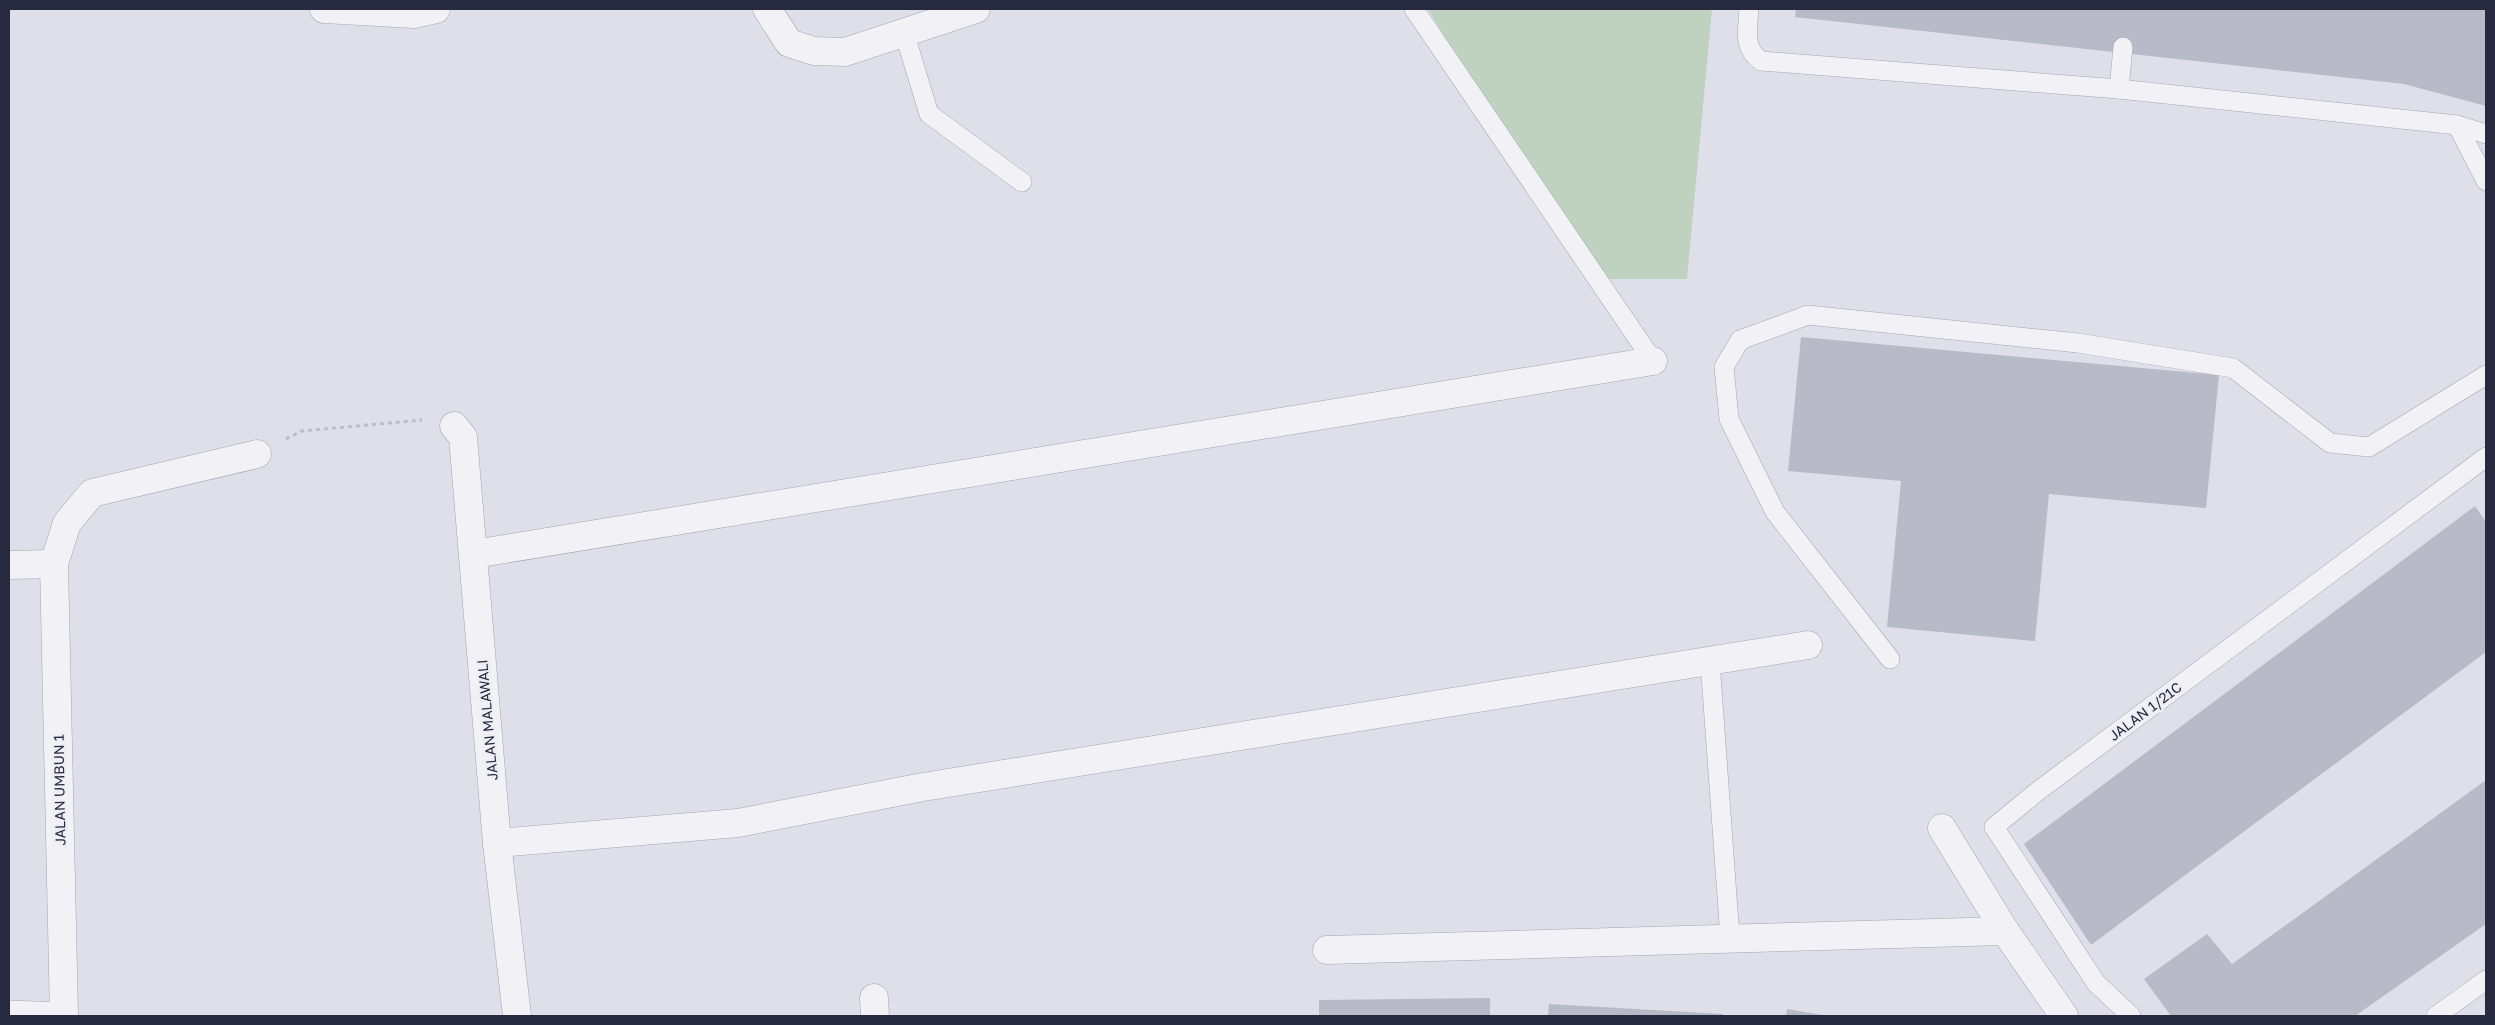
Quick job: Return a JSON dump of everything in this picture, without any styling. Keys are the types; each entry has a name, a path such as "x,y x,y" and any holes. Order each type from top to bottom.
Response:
{"street":[{"path":"324,9 414,14 436,9"},
{"path":"767,9 789,43 814,51 845,52 976,9"},
{"path":"474,554 1653,360"},
{"name":"JALAN MALAWALI","path":"454,426 463,437 497,843 517,1016"},
{"name":"JALAN UMBUN 1","path":"64,1014 54,564 67,523 92,493 256,454"},
{"path":"9,565 54,564"},
{"path":"497,843 738,823 923,787 1808,646"},
{"path":"1942,828 2006,931 2064,1016"},
{"path":"1327,950 2006,931"}],"lane":[{"path":"1414,9 1653,360"},
{"path":"1749,9 1747,39 1752,54 1761,61 2118,89 2456,125 2486,134"},
{"path":"904,32 929,114 1022,182"},
{"path":"2118,89 2123,47"},
{"path":"2456,125 2486,181"},
{"path":"1890,658 1775,512 1729,419 1724,367 1740,340 1808,316 2078,343 2233,368 2330,443 2369,447 2486,375"},
{"name":"JALAN 1/21C","path":"2131,1016 2096,983 1994,827 2038,791 2486,457"},
{"path":"1710,661 1730,938"},
{"path":"2436,1016 2486,980"},
{"path":"9,1010 64,1014"}],"path":[{"path":"256,454 302,431 421,420 454,426"}],"green space":[{"path":"1428,9 1712,9 1687,279 1590,279"}],"building":[{"path":"1796,9 2486,9 2486,106 2404,84 1795,17"},
{"path":"1801,337 2219,375 2206,508 2049,494 2035,641 1887,627 1901,481 1788,471"},
{"path":"2475,506 2486,522 2486,652 2091,945 2024,844"},
{"path":"2486,780 2486,924 2355,1016 2171,1016 2144,979 2207,934 2232,964"},
{"path":"1490,998 1490,1016 1319,1016 1319,1000"},
{"path":"1549,1004 1723,1014 1723,1016 1548,1016"},
{"path":"1787,1009 1822,1015 1822,1016 1786,1016"}]}
